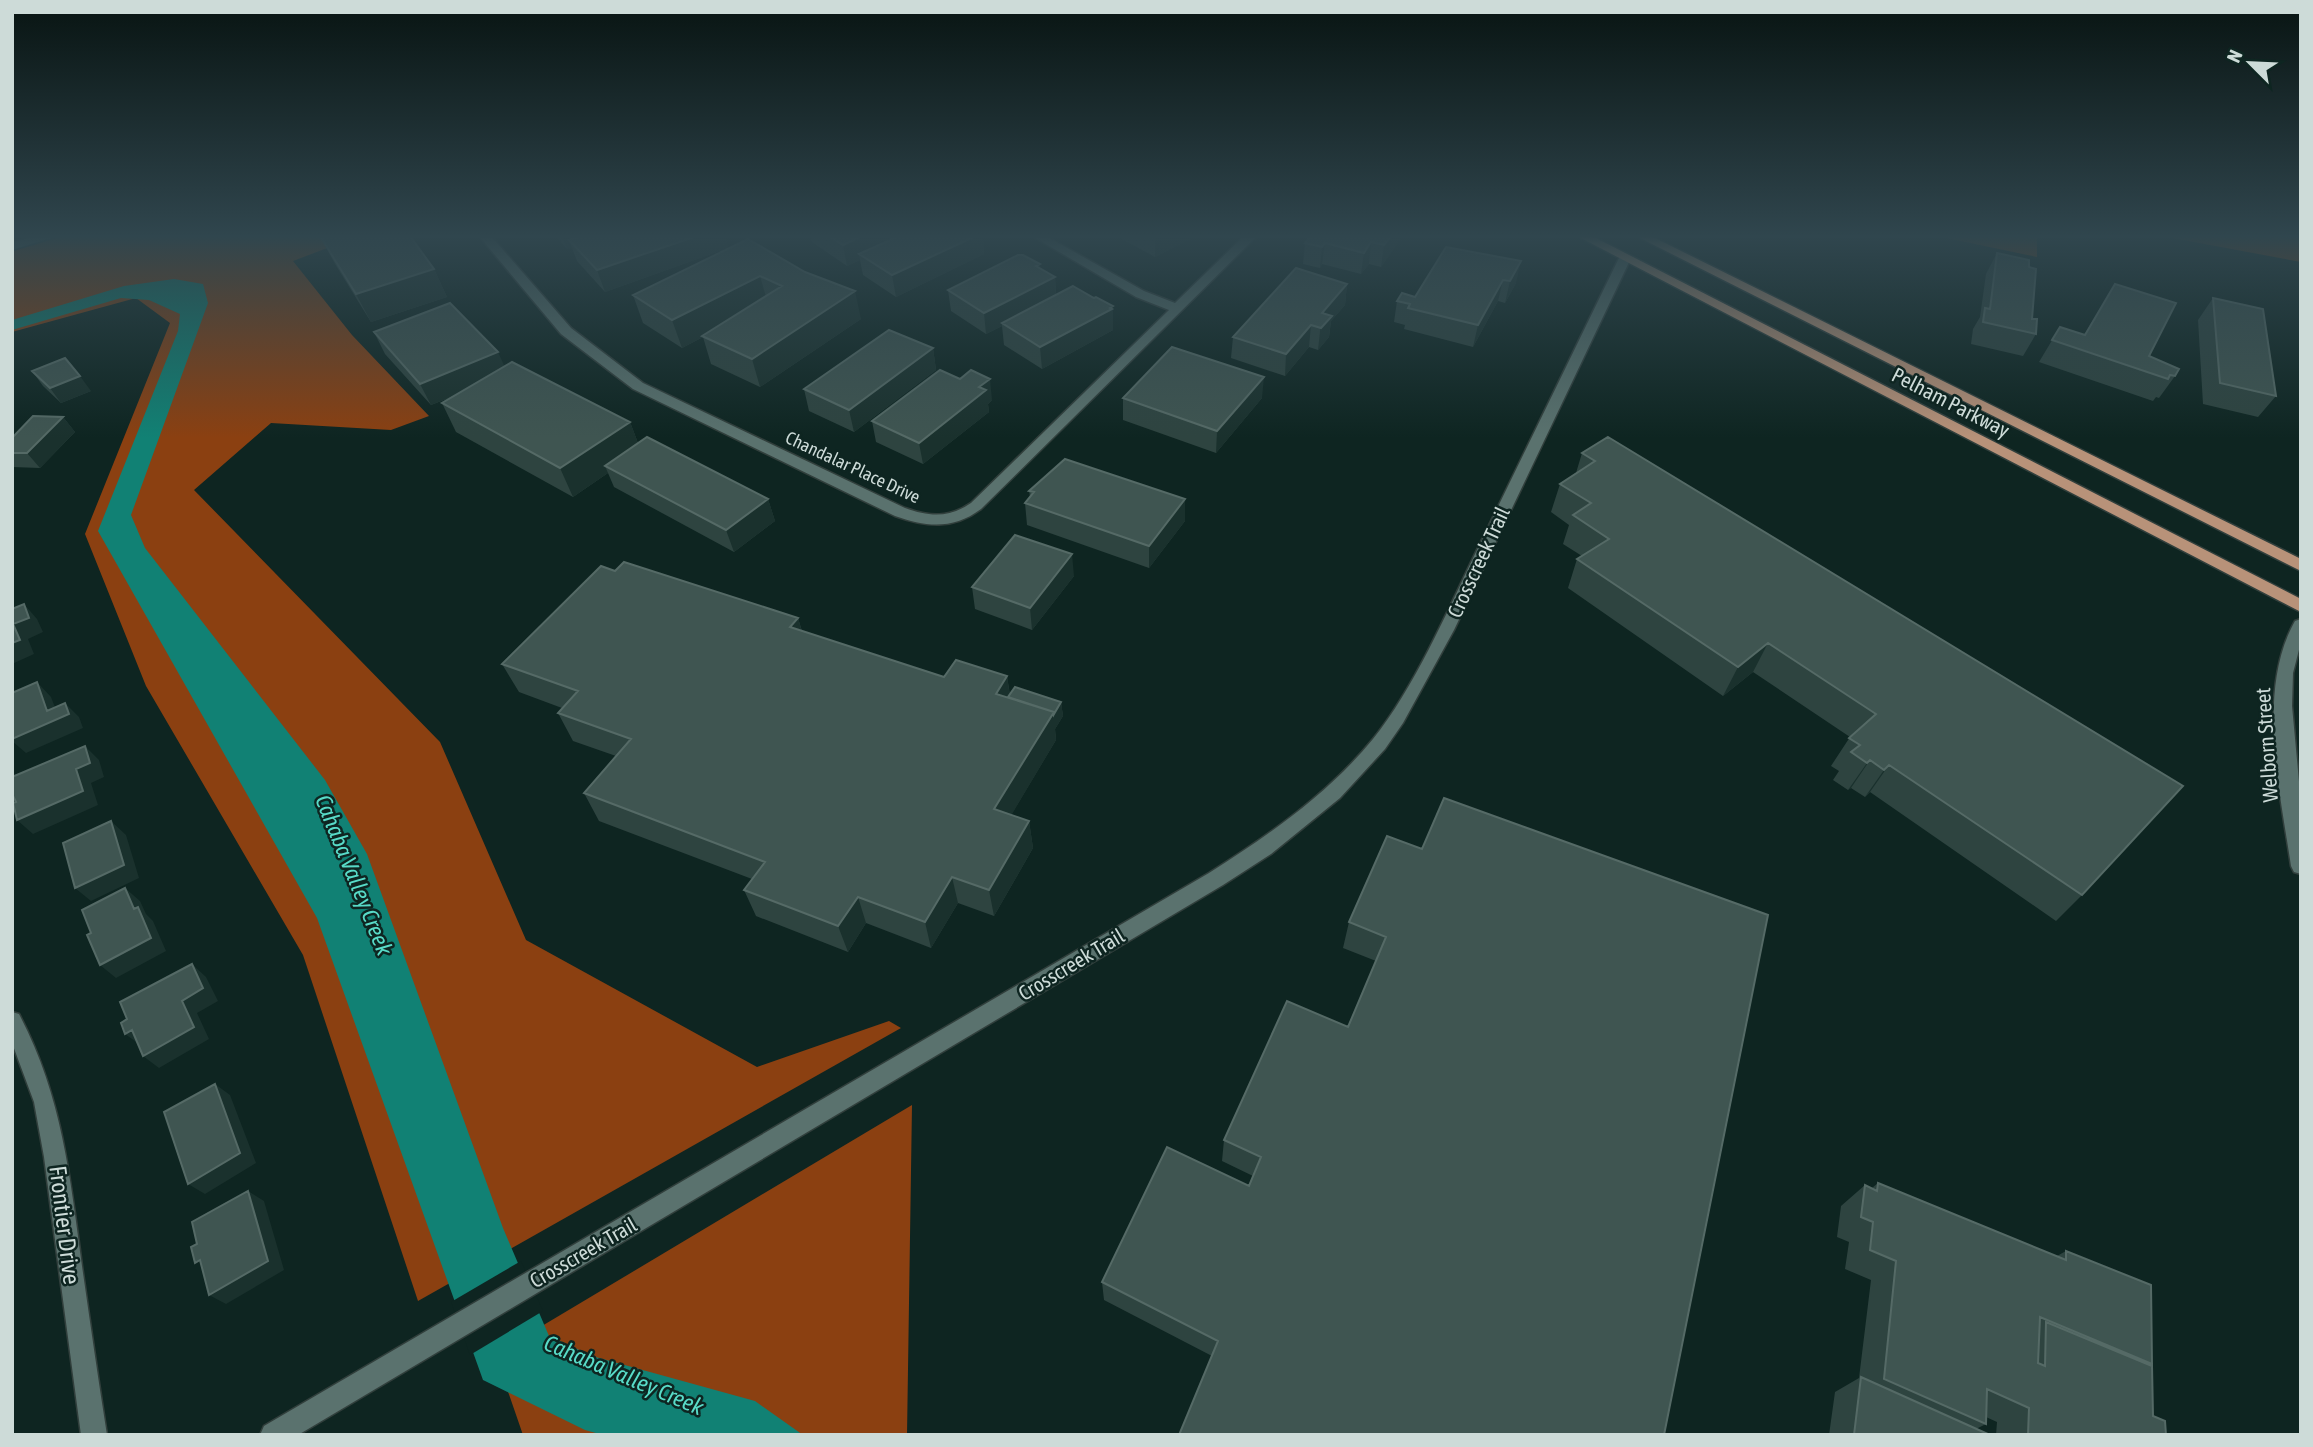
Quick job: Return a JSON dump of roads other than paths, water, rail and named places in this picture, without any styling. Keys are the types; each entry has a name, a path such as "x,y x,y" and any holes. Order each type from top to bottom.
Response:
{"main road":[{"name":"Pelham Parkway","path":"1713,304 2301,606"},
{"name":"Pelham Parkway","path":"1777,304 2301,566"}],"street":[{"name":"Chandalar Place Drive","path":"543,304 566,331 638,386 900,512 928,521 953,520 976,506 1095,392 1181,304"},
{"path":"1164,304 1176,308"},
{"name":"Crosscreek Trail","path":"274,1435 1216,878 1264,848 1334,793 1379,744 1397,718 1446,630 1603,304"},
{"name":"Welborn Street","path":"2301,625 2294,634 2285,662 2282,700 2301,866"},
{"name":"Frontier Drive","path":"12,1021 23,1040 40,1085 55,1140 93,1435"}],"water":[{"path":"66,304 102,304 12,330 12,320"},
{"name":"Cahaba Valley Creek","path":"157,304 208,304 131,515 145,548 325,780 367,854 503,1228 549,1336 592,1356 755,1401 803,1435 603,1435 585,1430 483,1380 317,918 98,531 178,331 180,314"}]}
